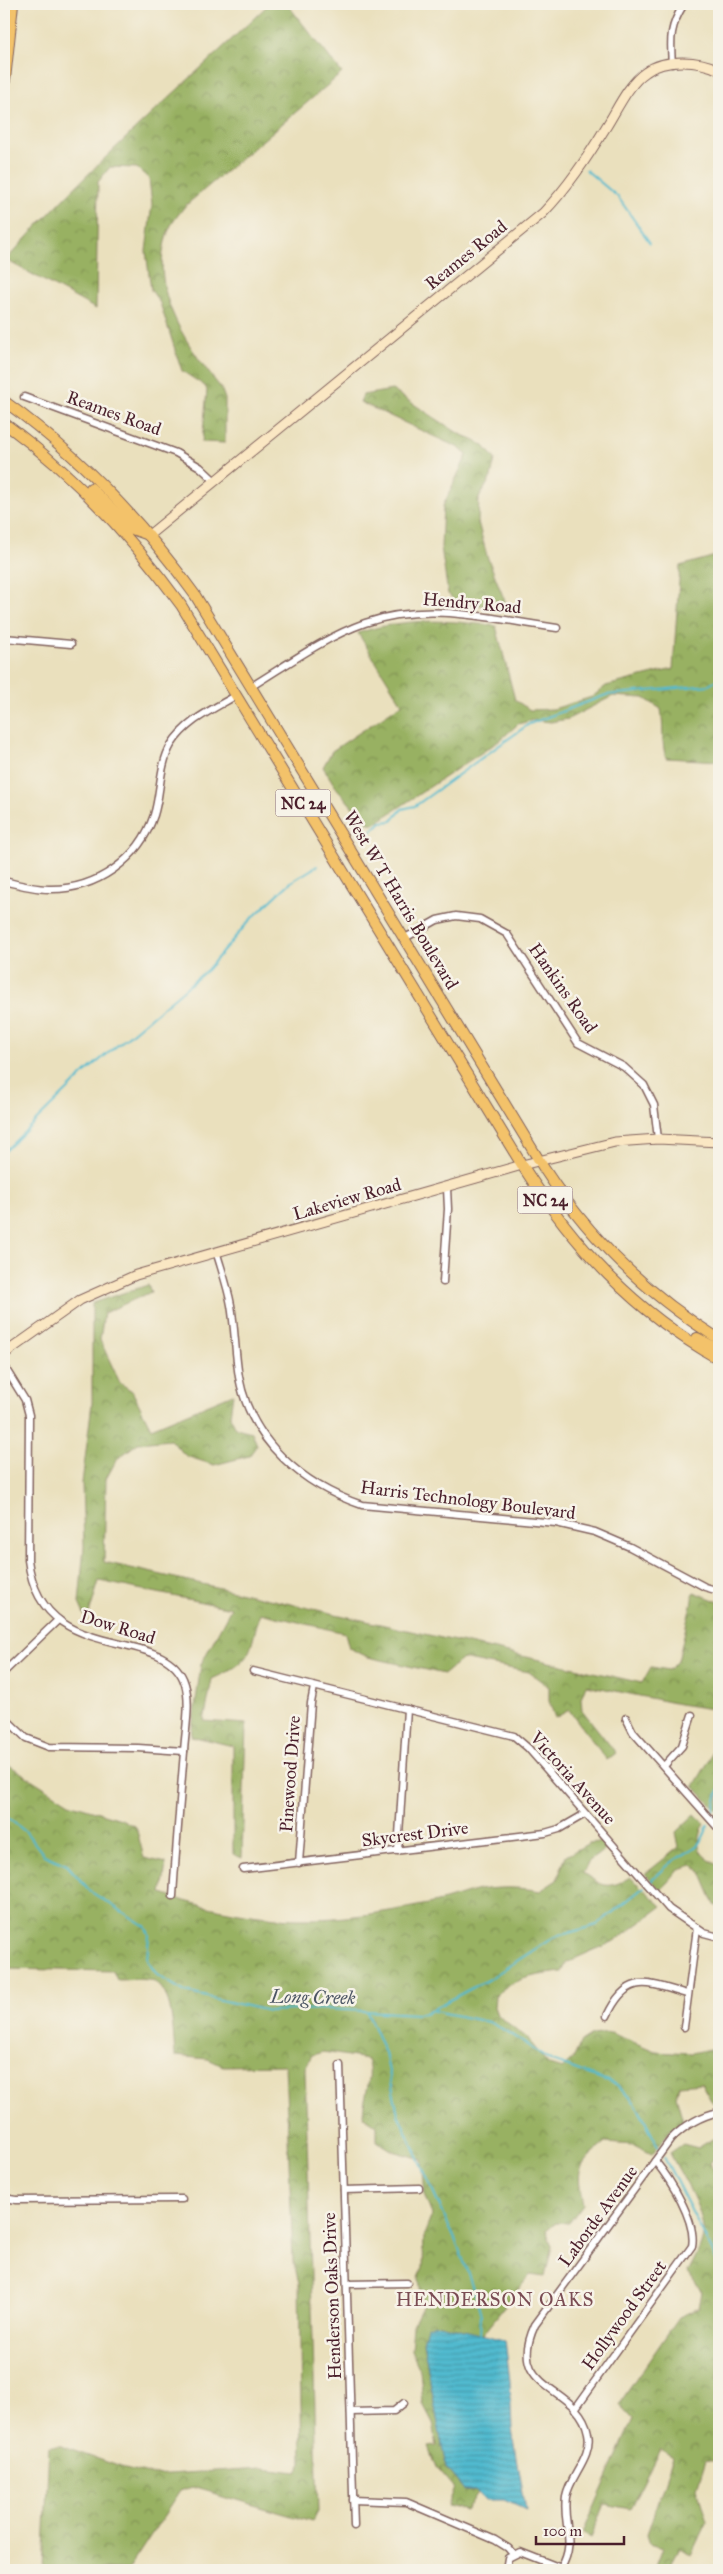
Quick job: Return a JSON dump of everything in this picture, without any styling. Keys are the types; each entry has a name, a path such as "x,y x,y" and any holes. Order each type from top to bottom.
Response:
{"main road":[{"path":"4,89 13,4"},
{"name":"Reames Road","path":"149,535 543,213 575,176 635,82 650,69 672,64 703,64 719,70"},
{"name":"West W T Harris Boulevard","path":"4,401 75,458 149,535 199,602 252,686 539,1160 578,1217 612,1255 658,1297 719,1339"},
{"name":"West W T Harris Boulevard","path":"4,423 46,456 95,501 140,551 181,605 522,1165 555,1215 581,1247 611,1279 658,1319 719,1359"},
{"path":"46,456 89,486 132,529 149,535"},
{"name":"Lakeview Road","path":"4,1354 63,1312 100,1290 136,1275 217,1254 539,1160 615,1142 658,1139 719,1142"},
{"path":"658,1319 719,1350"}],"street":[{"path":"672,64 670,37 674,20 684,4"},
{"name":"Reames Road","path":"24,397 176,453 207,472 215,481"},
{"name":"Hendry Road","path":"252,686 330,639 365,623 402,614 443,612 557,628"},
{"path":"4,638 71,644"},
{"path":"4,881 40,889 64,889 91,881 122,864 148,831 156,808 166,758 177,737 199,717 237,695"},
{"name":"Hankins Road","path":"405,938 437,920 456,916 480,919 507,934 578,1042 624,1067 644,1084 654,1105 658,1139"},
{"path":"443,1282 448,1209 447,1188"},
{"name":"Harris Technology Boulevard","path":"217,1254 230,1304 244,1396 253,1419 267,1440 300,1475 338,1497 362,1505 556,1523 595,1532 630,1547 706,1587 719,1591"},
{"name":"Dow Road","path":"4,1366 25,1400 29,1415 27,1539 29,1568 40,1597 58,1620 89,1637 156,1653 174,1664 181,1675 186,1692 184,1752 173,1896"},
{"path":"4,1672 58,1620"},
{"name":"Victoria Avenue","path":"253,1671 514,1736 528,1748 669,1909 704,1933 719,1937"},
{"name":"Pinewood Drive","path":"299,1863 311,1703 314,1687"},
{"path":"398,1851 408,1709"},
{"path":"664,1766 682,1746 692,1715"},
{"path":"4,1717 26,1738 49,1747 138,1748 184,1752"},
{"path":"626,1718 633,1732 719,1829"},
{"name":"Skycrest Drive","path":"243,1870 544,1833 559,1829 585,1814"},
{"path":"684,2027 697,1928"},
{"path":"607,2016 613,2002 628,1988 638,1983 687,1994"},
{"name":"Henderson Oaks Drive","path":"340,2066 354,2526"},
{"name":"Laborde Avenue","path":"564,2569 570,2540 566,2498 584,2458 588,2434 584,2420 575,2409 535,2378 528,2360 528,2340 535,2325 655,2161 681,2129 700,2118 719,2112"},
{"name":"Hollywood Street","path":"575,2409 690,2250 693,2238 671,2181 655,2161"},
{"path":"344,2190 419,2188"},
{"path":"4,2198 16,2200 182,2199"},
{"path":"347,2284 407,2283"},
{"path":"351,2412 394,2411 404,2403"},
{"path":"353,2500 406,2502 495,2540 508,2548 513,2554"},
{"path":"506,2570 507,2560 513,2554 522,2552 564,2569"}],"green space":[{"path":"269,4 287,4 342,73 185,206 168,232 163,254 163,275 167,296 174,316 184,335 195,354 221,388 225,399 225,443 202,442 207,390 205,386 182,371 160,303 151,290 146,251 152,204 149,179 137,168 110,167 98,182 96,309 6,260 69,193"},
{"path":"392,390 458,433 483,445 495,459 491,477 479,498 478,522 487,556 508,609 456,602 448,594 441,547 443,506 467,455 459,448 360,402 363,395"},
{"path":"719,555 719,761 666,758 661,709 644,698 613,696 568,719 551,722 533,720 518,724 499,741 374,824 365,822 335,786 323,767 332,751 402,704 358,633 393,624 427,621 496,626 515,700 530,710 553,709 592,697 606,686 673,669 680,566"},
{"path":"148,1285 151,1292 104,1313 100,1340 120,1383 132,1391 151,1428 233,1394 230,1416 236,1428 252,1432 257,1445 249,1456 214,1465 186,1456 170,1440 138,1443 117,1459 106,1479 104,1562 642,1683 651,1667 669,1670 678,1661 694,1592 719,1602 719,1710 586,1685 581,1698 582,1710 616,1753 607,1760 569,1710 555,1718 549,1701 549,1687 529,1672 462,1659 444,1674 368,1657 349,1648 345,1633 260,1613 251,1647 243,1661 212,1679 204,1721 246,1724 242,1858 233,1854 233,1746 191,1736 201,1664 231,1608 99,1581 87,1621 79,1603 84,1546 82,1483 92,1403 92,1303"},
{"path":"719,1728 718,1812 694,1786 710,1759"},
{"path":"4,1762 69,1803 121,1819 136,1827 144,1858 166,1863 162,1894 212,1908 266,1917 316,1919 380,1913 494,1888 540,1891 557,1880 566,1856 589,1843 600,1842 607,1848 588,1862 583,1873 606,1885 617,1884 630,1877 662,1906 617,1940 567,1962 562,1972 526,1978 510,1985 495,1996 494,2007 497,2015 526,2037 549,2065 562,2069 573,2059 581,2042 592,2035 611,2033 655,2051 691,2053 719,2047 719,2103 713,2104 701,2083 679,2085 676,2096 683,2121 669,2132 652,2154 634,2145 605,2143 589,2157 581,2169 580,2183 583,2204 569,2223 556,2222 546,2230 552,2246 545,2277 530,2275 482,2335 439,2324 423,2342 447,2468 465,2490 479,2491 466,2511 447,2506 454,2487 436,2466 429,2447 437,2446 433,2423 423,2404 420,2370 411,2350 413,2325 422,2307 419,2277 423,2267 424,2235 432,2215 425,2197 422,2159 393,2151 377,2141 377,2126 363,2116 369,2080 367,2059 323,2052 312,2055 305,2068 318,2512 312,2522 192,2487 180,2491 128,2570 43,2570 49,2446 61,2446 121,2467 153,2475 262,2468 297,2472 302,2463 299,2283 293,2260 285,2065 223,2066 208,2059 175,2056 173,2025 165,1993 159,1985 152,1981 140,1979 117,1980 113,1971 4,1969"},
{"path":"695,1814 704,1824 699,1839 700,1850 702,1854 719,1866 719,1907 715,1905 701,1872 693,1865 679,1869 661,1890 645,1874 679,1847 676,1832"},
{"path":"714,2138 719,2139 719,2157 715,2157 710,2163 719,2180 719,2462 706,2460 697,2488 707,2521 691,2555 680,2548 668,2570 655,2568 663,2547 650,2543 647,2534 673,2457 660,2449 630,2509 605,2504 591,2538 583,2533 633,2419 619,2404 679,2317 699,2308 702,2292 688,2272 701,2245 703,2228 694,2199 670,2153 683,2144 698,2148"}],"water":[{"path":"439,2324 505,2340 510,2381 512,2429 526,2510 504,2500 485,2500 475,2490 465,2490 447,2468 423,2342 427,2326"}],"waterway":[{"path":"586,170 618,197 650,243"},
{"path":"366,836 381,822 392,821 402,809 415,806 529,724 606,695 709,685 719,679"},
{"path":"4,1152 88,1070 207,970 249,921 291,882 317,866"},
{"path":"713,1811 719,1790"},
{"name":"Long Creek","path":"4,1815 26,1832 44,1855 67,1865 91,1892 145,1926 149,1934 147,1960 157,1975 185,1992 269,2011 327,2009 425,2013 489,1979 554,1937 597,1925 644,1887"},
{"path":"651,1881 672,1862 696,1847 708,1825"},
{"name":"Long Creek","path":"430,2010 493,2023 552,2061 616,2084 636,2104 659,2148"},
{"path":"367,2012 385,2053 398,2114 458,2246 476,2296 481,2315 480,2336"},
{"name":"Long Creek","path":"664,2157 719,2265"}],"district":[{"name":"HENDERSON OAKS","path":"495,2299"}]}
